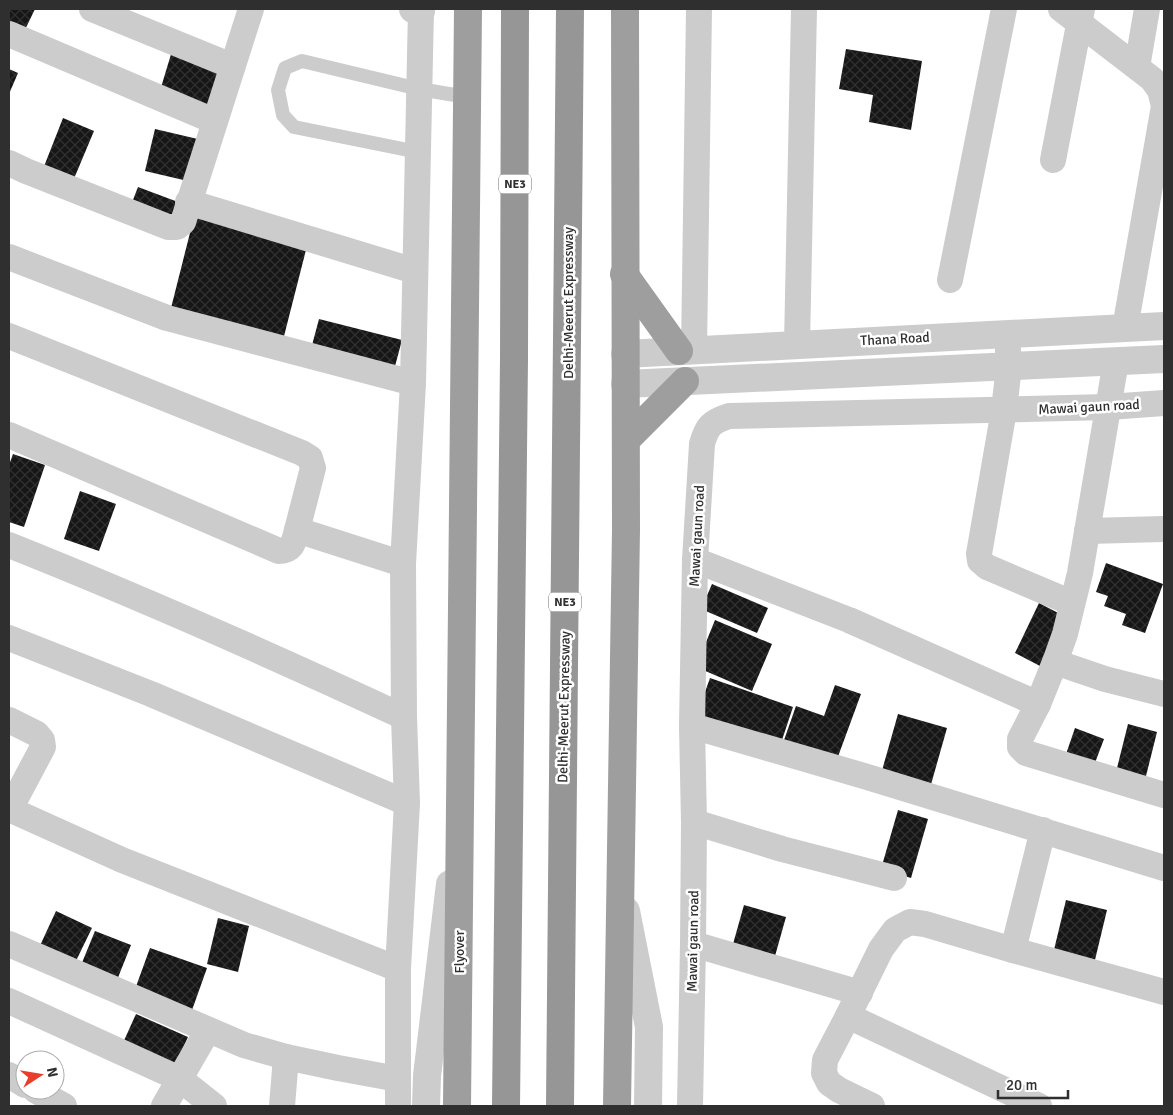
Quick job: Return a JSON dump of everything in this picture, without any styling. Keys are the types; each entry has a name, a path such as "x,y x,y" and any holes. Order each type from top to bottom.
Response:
{"highway":[{"name":"Flyover","path":"457,1106 468,9"},
{"name":"NE3","path":"506,1106 514,359 515,9"},
{"name":"Delhi-Meerut Expressway","path":"560,1106 570,9"},
{"path":"617,1106 626,530 624,9"},
{"path":"624,274 687,351"},
{"path":"626,440 685,381"}],"street":[{"path":"92,9 232,66"},
{"path":"9,163 168,228 177,227 183,222 251,9"},
{"path":"687,351 699,9"},
{"path":"797,344 804,9"},
{"path":"950,280 1004,9"},
{"path":"1137,67 1147,9"},
{"path":"398,1106 398,969 407,803 404,717 403,564 413,383 419,88 418,10"},
{"path":"1074,13 1152,79 1160,90 1164,106 1125,328"},
{"path":"1053,160 1074,13"},
{"path":"9,34 214,121"},
{"path":"188,202 414,271"},
{"path":"9,257 167,318 413,383"},
{"name":"Thana Road","path":"625,354 1164,326"},
{"path":"1007,334 1009,366 1004,410 979,554 980,561 986,567 1072,603"},
{"path":"9,336 293,450 310,458 313,468 298,530 292,546 286,551 279,551 9,434"},
{"path":"625,384 1164,359"},
{"path":"1116,361 1080,573 1065,634 1038,704 1020,739 1020,747 1026,753 1164,795"},
{"name":"Mawai gaun road","path":"690,1106 693,944 694,822 692,726 695,560 702,444 706,430 715,420 729,416 1108,407 1164,403"},
{"path":"1086,530 1164,529"},
{"path":"298,530 403,564"},
{"path":"9,545 123,590 271,655 404,717"},
{"path":"695,560 849,620 1038,704"},
{"path":"9,638 151,694 407,803"},
{"path":"1055,662 1105,679 1164,694"},
{"path":"9,720 37,734 42,740 43,747 9,810 122,860 398,969"},
{"path":"692,726 1043,830 1164,868"},
{"path":"426,1106 427,1076 460,798"},
{"path":"694,822 782,849 894,878"},
{"path":"1013,950 1043,830"},
{"path":"621,890 649,1027 648,1106"},
{"path":"872,1106 829,1083 824,1074 824,1060 860,993 880,949 895,930 910,922 925,924 1164,992"},
{"path":"9,944 244,1045 338,1068 398,1079"},
{"path":"693,944 860,993"},
{"path":"9,1001 180,1079 214,1106"},
{"path":"848,1016 1039,1106"},
{"path":"164,1106 208,1030"},
{"path":"282,1106 286,1056"}],"lane":[{"path":"418,152 294,127 283,115 278,90 285,68 302,61 467,97"}],"building":[{"path":"9,9 35,9 22,36 9,30"},
{"path":"846,49 922,61 911,130 869,122 873,95 839,89"},
{"path":"172,51 221,66 208,109 159,94"},
{"path":"9,69 18,73 9,94"},
{"path":"63,118 94,131 73,181 43,169"},
{"path":"155,129 202,140 192,182 145,171"},
{"path":"138,187 178,202 171,220 131,205"},
{"path":"195,213 308,242 282,344 169,316"},
{"path":"319,319 402,340 394,370 311,349"},
{"path":"13,454 45,465 24,527 9,522 9,465"},
{"path":"80,491 116,504 99,551 64,539"},
{"path":"1106,563 1163,584 1145,633 1122,625 1126,614 1104,606 1108,596 1096,592"},
{"path":"712,584 768,608 757,633 701,609"},
{"path":"1039,603 1064,616 1040,666 1015,653"},
{"path":"715,620 772,644 752,691 696,667"},
{"path":"710,678 793,707 779,749 695,720"},
{"path":"835,685 861,694 836,762 783,743 796,706 824,716"},
{"path":"898,714 947,728 930,788 881,774"},
{"path":"1128,724 1157,732 1145,780 1116,772"},
{"path":"1075,728 1104,739 1093,768 1065,757"},
{"path":"898,810 928,819 911,878 881,869"},
{"path":"1066,900 1107,910 1094,964 1053,954"},
{"path":"744,905 786,917 775,956 733,944"},
{"path":"56,911 92,928 73,967 38,950"},
{"path":"218,918 249,926 238,972 207,964"},
{"path":"95,931 131,945 115,985 79,970"},
{"path":"150,948 207,968 191,1013 134,992"},
{"path":"136,1014 188,1037 173,1069 122,1045"}]}
